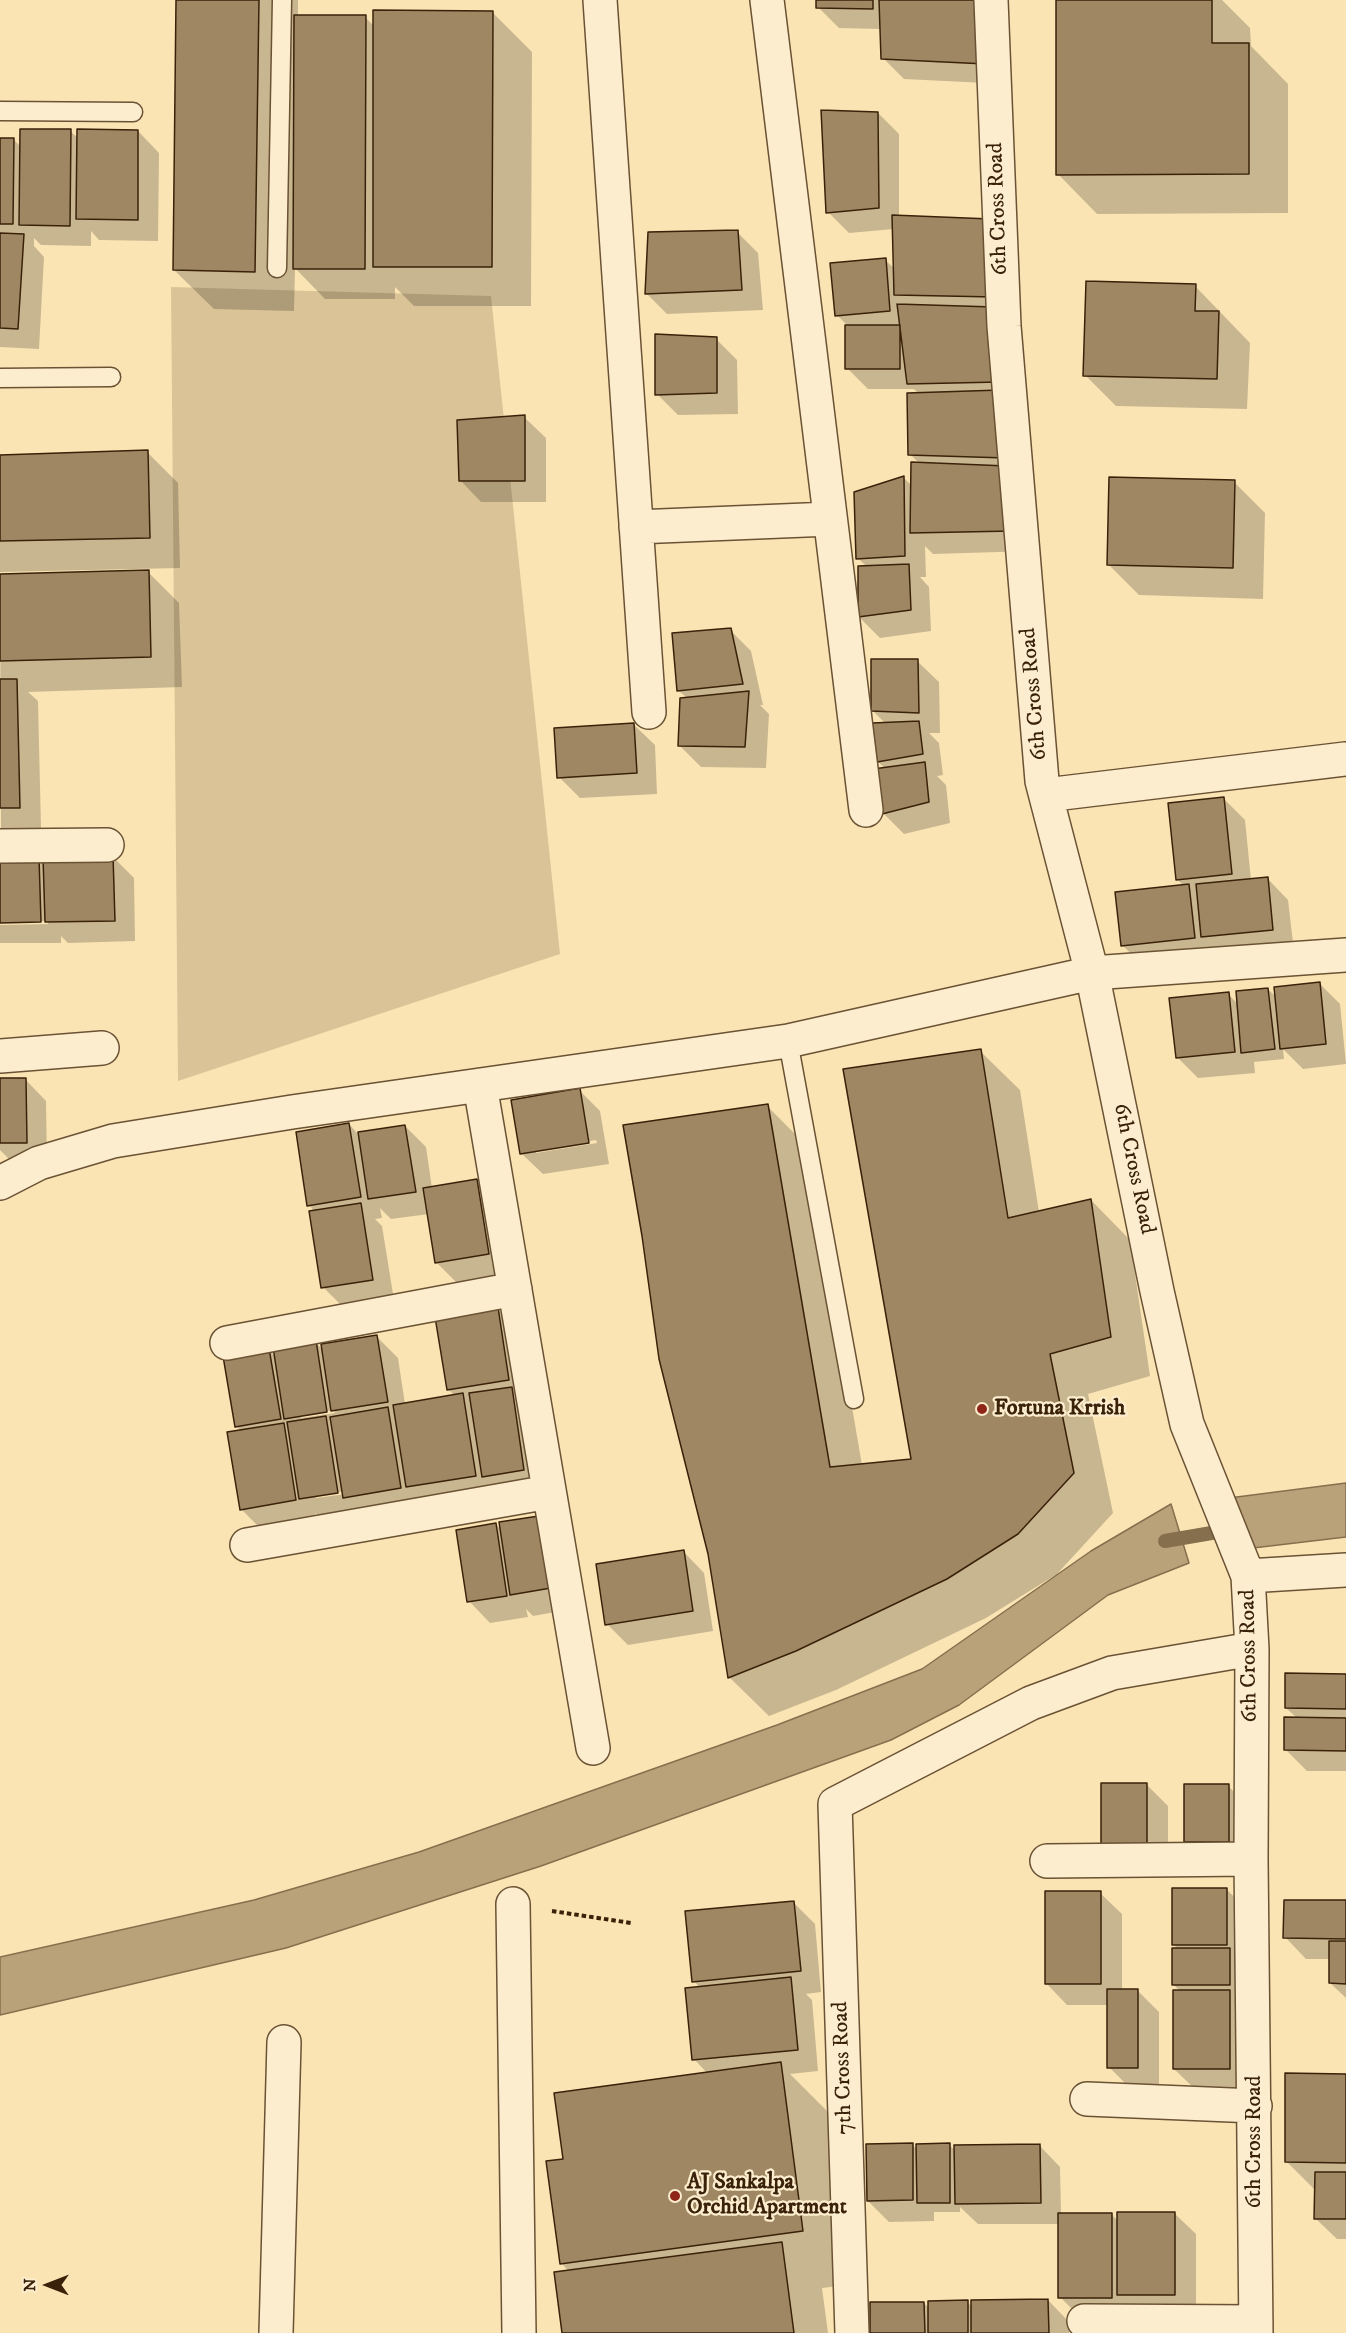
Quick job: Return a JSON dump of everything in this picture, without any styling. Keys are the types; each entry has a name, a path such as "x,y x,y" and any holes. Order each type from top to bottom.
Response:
{"street":[{"path":"600,0 649,712"},
{"path":"767,0 866,810"},
{"name":"6th Cross Road","path":"991,0 1004,326 1042,781 1092,973 1157,1291 1187,1424 1242,1561 1252,1649 1251,1859 1256,2327"},
{"path":"636,527 831,519"},
{"path":"1046,795 1345,759"},
{"path":"0,846 107,845"},
{"path":"0,1183 39,1163 113,1141 789,1041 1092,973 1346,955"},
{"path":"0,1056 102,1048"},
{"path":"480,1085 593,1748"},
{"path":"227,1342 515,1289"},
{"path":"247,1545 549,1492"},
{"path":"1242,1561 1346,1570"},
{"name":"7th Cross Road","path":"852,2333 835,1804 1030,1703 1112,1673 1252,1649"},
{"path":"1047,1860 1251,1859"},
{"path":"513,1905 519,2333"},
{"path":"276,2333 284,2042"},
{"path":"1087,2099 1255,2106"},
{"path":"1084,2320 1256,2327"}],"lane":[{"path":"277,268 282,0"},
{"path":"0,111 133,112"},
{"path":"0,378 111,377"},
{"path":"789,1041 854,1399"}],"path":[{"path":"513,1905 631,1923"}],"shaded area":[{"path":"171,287 491,296 560,954 178,1081"},
{"path":"1346,1483 1346,1537 1253,1548 1229,1498"},
{"path":"1171,1504 1189,1563 1108,1595 959,1705 891,1740 541,1866 286,1948 0,2015 0,1957 254,1900 419,1852 777,1725 922,1669 1091,1551"}],"building":[{"path":"176,0 259,0 255,272 173,270"},
{"path":"816,0 873,0 873,9 816,8"},
{"path":"879,0 982,0 986,64 881,59"},
{"path":"1056,0 1212,0 1212,43 1249,43 1249,174 1056,175"},
{"path":"373,10 493,11 492,267 373,267"},
{"path":"294,15 366,15 365,269 293,269"},
{"path":"821,110 878,112 879,208 826,213"},
{"path":"20,129 71,129 70,226 19,225"},
{"path":"77,129 138,130 138,220 76,219"},
{"path":"0,138 14,138 13,224 0,224"},
{"path":"892,215 991,219 995,297 894,295"},
{"path":"738,230 742,290 645,294 648,232"},
{"path":"0,233 24,234 18,329 0,328"},
{"path":"886,258 890,311 835,316 830,263"},
{"path":"1086,281 1196,284 1195,311 1219,311 1217,379 1083,376"},
{"path":"897,304 994,307 1000,382 907,384"},
{"path":"845,325 900,325 900,369 845,369"},
{"path":"655,334 717,337 717,393 655,395"},
{"path":"1001,390 1006,458 908,455 907,393"},
{"path":"525,415 525,481 459,481 457,420"},
{"path":"148,450 150,538 0,541 0,455"},
{"path":"911,462 1007,466 1013,531 910,533"},
{"path":"904,476 905,556 856,559 854,492"},
{"path":"1109,477 1235,480 1233,568 1107,565"},
{"path":"909,564 911,610 858,617 858,566"},
{"path":"149,570 151,657 0,661 0,574"},
{"path":"731,628 743,684 677,691 672,633"},
{"path":"871,659 918,659 919,713 871,711"},
{"path":"0,679 17,679 20,808 0,808"},
{"path":"749,691 745,747 678,746 680,698"},
{"path":"919,721 923,754 877,762 872,723"},
{"path":"634,723 637,773 557,778 554,728"},
{"path":"925,762 929,802 882,814 873,769"},
{"path":"1224,797 1232,874 1176,880 1168,803"},
{"path":"113,855 115,921 45,922 43,857"},
{"path":"39,857 41,922 0,923 0,859"},
{"path":"1268,877 1273,930 1201,937 1196,884"},
{"path":"1189,884 1195,938 1121,946 1115,892"},
{"path":"1320,982 1326,1044 1280,1049 1274,987"},
{"path":"1268,988 1275,1049 1241,1053 1236,991"},
{"path":"1229,992 1235,1052 1176,1058 1169,998"},
{"name":"Fortuna Krrish","path":"981,1049 1008,1218 1091,1199 1111,1337 1050,1354 1074,1473 1018,1534 947,1579 796,1651 728,1678 708,1554 659,1359 642,1236 623,1125 768,1104 830,1467 911,1459 843,1069"},
{"path":"0,1078 26,1078 27,1143 0,1143"},
{"path":"580,1088 589,1143 520,1154 511,1100"},
{"path":"349,1123 361,1197 307,1206 296,1132"},
{"path":"405,1125 416,1192 368,1199 358,1132"},
{"path":"477,1179 489,1254 435,1263 423,1188"},
{"path":"361,1203 373,1280 321,1288 309,1211"},
{"path":"498,1307 509,1380 447,1390 435,1317"},
{"path":"377,1335 388,1402 331,1411 321,1344"},
{"path":"316,1340 327,1412 284,1419 273,1347"},
{"path":"269,1348 281,1419 235,1427 223,1356"},
{"path":"512,1387 524,1470 482,1477 469,1393"},
{"path":"463,1393 476,1476 406,1487 393,1405"},
{"path":"388,1407 401,1488 343,1498 330,1417"},
{"path":"326,1416 338,1493 299,1499 287,1422"},
{"path":"284,1423 296,1500 240,1510 227,1432"},
{"path":"539,1516 551,1588 510,1595 499,1522"},
{"path":"496,1523 507,1596 467,1602 456,1530"},
{"path":"684,1550 693,1611 605,1625 596,1564"},
{"path":"1285,1673 1346,1674 1346,1709 1285,1708"},
{"path":"1284,1717 1346,1718 1346,1751 1284,1750"},
{"path":"1101,1783 1147,1783 1147,1846 1101,1846"},
{"path":"1184,1784 1229,1784 1229,1842 1184,1842"},
{"path":"1172,1888 1227,1888 1227,1945 1172,1945"},
{"path":"1045,1891 1101,1891 1101,1984 1045,1984"},
{"path":"1284,1900 1346,1900 1346,1939 1283,1938"},
{"path":"794,1901 801,1971 692,1982 685,1911"},
{"path":"1329,1941 1346,1941 1346,1984 1329,1983"},
{"path":"1172,1948 1230,1948 1230,1985 1172,1985"},
{"path":"791,1977 798,2050 692,2060 685,1988"},
{"path":"1107,1989 1138,1989 1138,2068 1107,2068"},
{"path":"1173,1990 1230,1990 1230,2069 1173,2069"},
{"name":"AJ Sankalpa Orchid Apartment","path":"781,2062 803,2231 560,2264 546,2161 563,2159 554,2093"},
{"path":"1285,2073 1346,2074 1346,2163 1285,2162"},
{"path":"913,2143 913,2200 867,2201 866,2144"},
{"path":"950,2143 950,2203 917,2203 916,2144"},
{"path":"1040,2144 1041,2203 955,2204 954,2145"},
{"path":"1315,2172 1346,2172 1346,2219 1314,2219"},
{"path":"1117,2212 1175,2212 1175,2295 1117,2295"},
{"path":"1058,2213 1112,2213 1112,2298 1058,2298"},
{"path":"782,2242 794,2333 562,2333 554,2272"},
{"path":"1048,2299 1049,2333 971,2333 971,2300"},
{"path":"968,2300 968,2333 928,2333 928,2301"},
{"path":"870,2302 924,2302 925,2333 870,2333"}],"waterway":[{"path":"1165,1541 1229,1530"}],"place":[{"name":"Fortuna Krrish","path":"982,1409"},
{"name":"AJ Sankalpa Orchid Apartment","path":"675,2196"}]}
